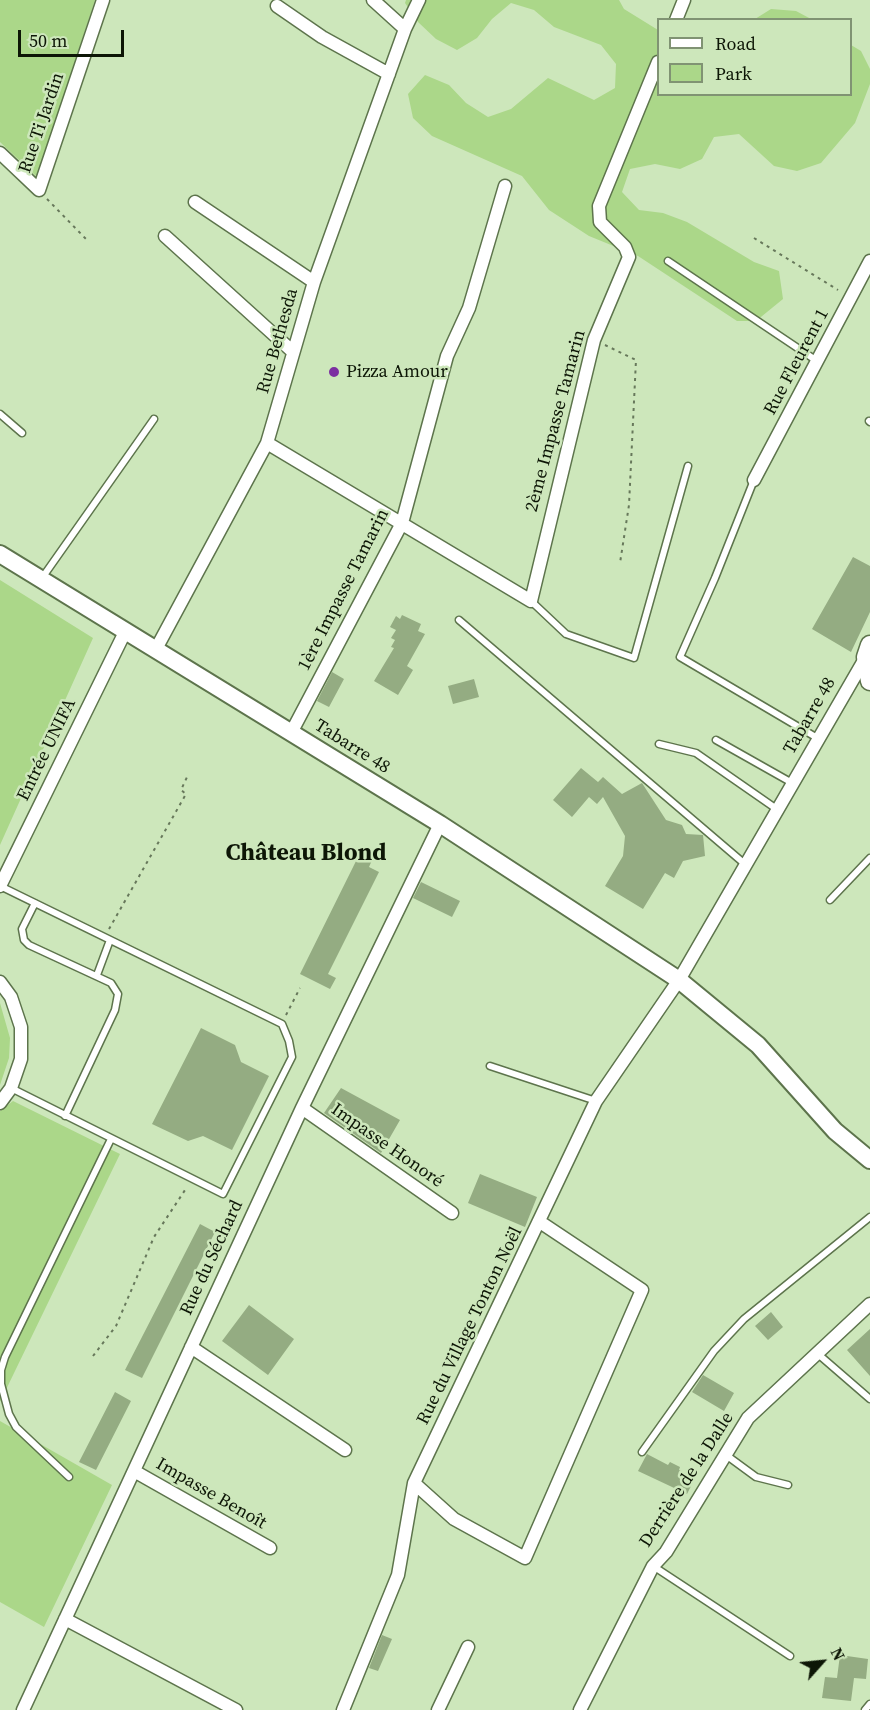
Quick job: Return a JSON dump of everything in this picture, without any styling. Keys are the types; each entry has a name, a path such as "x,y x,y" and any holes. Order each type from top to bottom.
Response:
{"main road":[{"path":"868,651 870,681"}],"street":[{"name":"Rue Ti Jardin","path":"39,189 103,0"},
{"path":"374,0 405,29"},
{"name":"Rue Bethesda","path":"156,649 267,443 314,282 405,29 419,0"},
{"path":"677,18 684,0"},
{"path":"277,6 322,37 389,74"},
{"name":"2ème Impasse Tamarin","path":"531,601 594,340 629,257 625,247 600,222 599,206 657,64"},
{"path":"0,153 39,189"},
{"name":"1ère Impasse Tamarin","path":"291,733 402,523 447,356 469,308 505,186"},
{"path":"195,202 314,282"},
{"path":"165,236 292,351"},
{"name":"Rue Fleurent 1","path":"754,480 870,261"},
{"path":"267,443 531,601"},
{"name":"Tabarre 48","path":"0,554 440,824 679,980 758,1045 835,1131 870,1160"},
{"name":"Entrée UNIFA","path":"0,886 126,630"},
{"name":"Tabarre 48","path":"679,980 747,866 868,651"},
{"name":"Rue du Séchard","path":"23,1710 302,1108 440,824"},
{"name":"Rue du Village Tonton Noël","path":"343,1710 398,1575 414,1483 596,1101 679,980"},
{"path":"0,982 11,997 21,1027 21,1059 11,1088 0,1103"},
{"name":"Impasse Honoré","path":"302,1108 452,1213"},
{"path":"414,1483 454,1519 525,1558 642,1290 540,1222"},
{"name":"Derrière de la Dalle","path":"580,1710 653,1566 666,1552 748,1418 870,1304"},
{"path":"191,1347 345,1450"},
{"name":"Impasse Benoît","path":"134,1471 270,1548"},
{"path":"65,1619 236,1710"},
{"path":"438,1710 468,1647"}],"lane":[{"path":"668,261 818,362"},
{"path":"0,414 22,433"},
{"path":"42,579 154,419"},
{"path":"531,601 566,634 634,658 688,466"},
{"path":"754,480 715,578 680,657 819,739"},
{"path":"459,620 747,866"},
{"path":"716,740 794,784"},
{"path":"659,744 696,753 778,810"},
{"path":"831,900 870,858"},
{"path":"0,886 282,1024 292,1057 223,1194 11,1088"},
{"path":"35,903 22,929 24,940 29,945 97,975 116,987 118,1002 65,1116"},
{"path":"97,975 107,938"},
{"path":"490,1066 596,1101"},
{"path":"69,1478 16,1427 9,1414 1,1384 2,1370 5,1357 111,1139"},
{"path":"642,1452 714,1351 744,1319 870,1217"},
{"path":"818,1354 870,1399"},
{"path":"726,1455 756,1477 788,1485"},
{"path":"653,1566 790,1656"},
{"path":"866,1710 870,1704"}],"path":[{"path":"39,189 87,240"},
{"path":"754,238 834,289 853,295"},
{"path":"594,340 636,360 628,506 621,563"},
{"path":"107,938 186,794 181,790 187,777"},
{"path":"282,1024 300,988"},
{"path":"93,1356 116,1326 154,1237 193,1179"}],"green space":[{"path":"0,0 95,0 37,177 0,142"},
{"path":"406,0 619,0 624,9 657,29 657,96 852,96 852,46 861,51 870,69 870,84 855,123 821,163 797,171 774,166 739,134 714,137 702,159 680,169 655,164 630,169 622,192 639,210 663,213 687,222 754,262 779,271 783,299 756,321 737,321 638,256 589,236 549,210 522,176 432,136 413,118 408,94 425,75 449,85 466,103 488,117 511,109 548,78 594,100 615,88 616,64 601,45 554,27 534,10 511,3 492,19 477,38 457,50 436,39 418,22 405,3"},
{"path":"771,9 796,11 809,18 757,18"},
{"path":"0,580 93,638 0,845"},
{"path":"0,1003 10,1038 9,1058 0,1085"},
{"path":"13,1101 120,1154 0,1402 0,1111"},
{"path":"0,1421 112,1485 44,1627 0,1602"}],"building":[{"path":"853,557 870,566 870,612 851,652 812,629"},
{"path":"402,615 421,624 418,631 425,634 407,666 413,670 398,695 374,681 394,648 391,647 395,640 391,638 396,630 390,627 396,616 400,619"},
{"path":"332,672 344,679 329,707 317,701"},
{"path":"474,679 479,697 453,704 448,686"},
{"path":"581,768 598,782 603,777 622,794 642,783 666,820 682,825 686,834 703,835 705,856 683,861 674,878 665,873 643,909 605,886 623,856 625,836 603,797 597,804 589,797 572,817 553,800"},
{"path":"361,851 373,858 369,867 379,872 328,974 336,978 330,989 300,974"},
{"path":"421,882 460,901 452,917 413,898"},
{"path":"201,1028 235,1045 241,1062 269,1076 232,1150 203,1136 188,1141 152,1124"},
{"path":"341,1088 400,1120 381,1153 324,1113"},
{"path":"480,1174 537,1197 525,1227 468,1203"},
{"path":"200,1224 215,1232 142,1378 125,1370"},
{"path":"249,1305 294,1339 268,1375 222,1341"},
{"path":"771,1312 783,1327 768,1340 755,1326"},
{"path":"870,1329 870,1376 847,1350"},
{"path":"703,1375 734,1393 724,1411 692,1392"},
{"path":"115,1392 131,1401 96,1470 79,1462"},
{"path":"647,1454 668,1465 670,1462 680,1467 679,1470 688,1475 687,1479 693,1482 687,1494 638,1471"},
{"path":"382,1635 392,1639 378,1671 369,1668"},
{"path":"840,1655 868,1659 866,1679 854,1678 851,1701 822,1698 825,1677 837,1678"}],"place":[{"name":"Pizza Amour","path":"334,372"}],"district":[{"name":"Château Blond","path":"306,854"}]}
